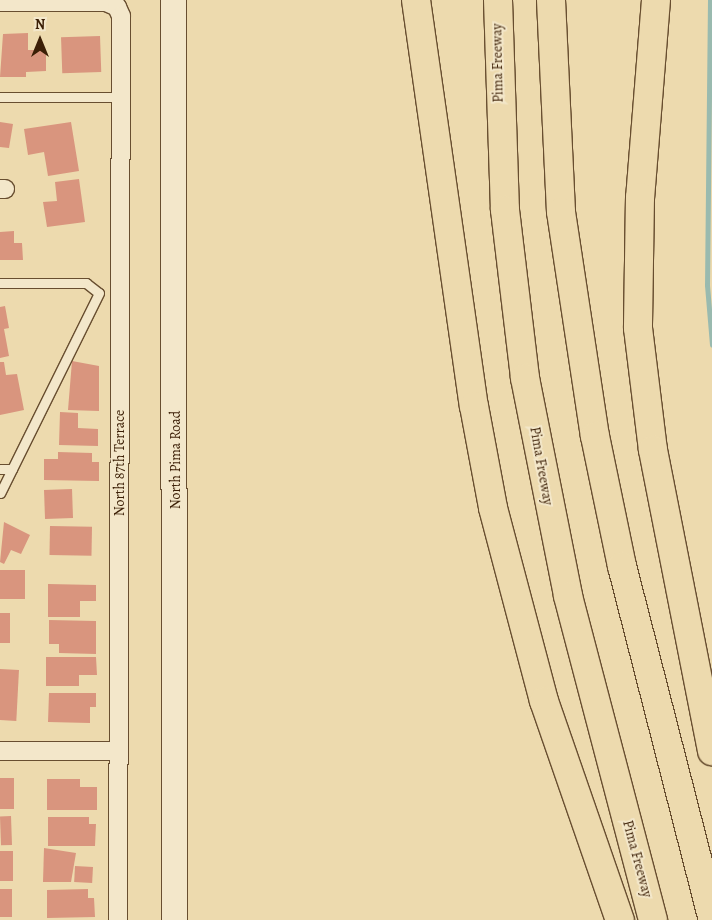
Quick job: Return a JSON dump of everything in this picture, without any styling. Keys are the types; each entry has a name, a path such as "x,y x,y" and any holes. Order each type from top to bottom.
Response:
{"highway":[{"path":"416,0 474,406 493,508 541,692 620,920"},
{"name":"Pima Freeway","path":"498,0 505,210 525,378 568,596 654,920"},
{"path":"551,0 561,212 595,436 622,566 712,917"},
{"path":"656,0 640,197 638,328 652,450 712,751"}],"main road":[{"name":"North Pima Road","path":"173,0 174,920"}],"street":[{"name":"North 87th Terrace","path":"0,2 106,2 117,7 121,21 118,920"},
{"path":"0,751 119,751"}],"lane":[{"path":"0,97 122,97"},
{"path":"0,283 86,283 99,293 0,493"},
{"path":"0,469 12,469"}],"building":[{"path":"28,33 28,50 46,50 46,71 26,72 26,77 0,77 3,34"},
{"path":"100,36 101,72 62,73 61,37"},
{"path":"0,122 13,124 9,148 0,147"},
{"path":"71,122 79,171 48,176 44,152 28,155 24,129"},
{"path":"79,179 85,222 47,227 43,202 57,201 55,182"},
{"path":"14,231 14,243 22,243 23,260 0,260 0,232"},
{"path":"5,306 9,328 4,329 9,356 0,358 0,307"},
{"path":"72,361 99,366 99,411 68,410"},
{"path":"0,362 4,362 6,375 17,374 24,410 0,415"},
{"path":"60,412 78,413 78,428 98,429 98,446 59,445"},
{"path":"58,452 92,453 92,462 99,462 99,481 44,480 44,459 58,459"},
{"path":"72,489 73,518 45,519 44,490"},
{"path":"4,522 30,535 21,554 11,550 4,564 0,562"},
{"path":"50,526 92,527 91,556 49,555"},
{"path":"0,570 25,570 25,599 0,599"},
{"path":"48,584 96,585 96,601 80,601 80,617 48,617"},
{"path":"0,613 10,613 10,643 0,643"},
{"path":"49,620 96,621 96,654 59,653 59,644 49,644"},
{"path":"46,657 96,657 97,675 79,675 79,686 46,686"},
{"path":"0,669 19,670 16,721 0,720"},
{"path":"49,693 96,693 96,707 90,707 90,723 48,722"},
{"path":"0,778 14,778 14,809 0,809"},
{"path":"47,779 80,779 80,787 97,787 97,810 47,810"},
{"path":"0,816 11,816 12,845 1,845"},
{"path":"48,817 89,817 89,824 96,824 95,846 48,846"},
{"path":"44,848 76,853 71,882 43,882"},
{"path":"0,851 13,851 13,881 0,881"},
{"path":"75,866 93,867 92,883 74,882"},
{"path":"0,889 12,889 12,917 0,917"},
{"path":"88,889 88,898 94,898 95,917 47,918 47,890"}],"waterway":[{"path":"710,0 707,285 712,345"}]}
